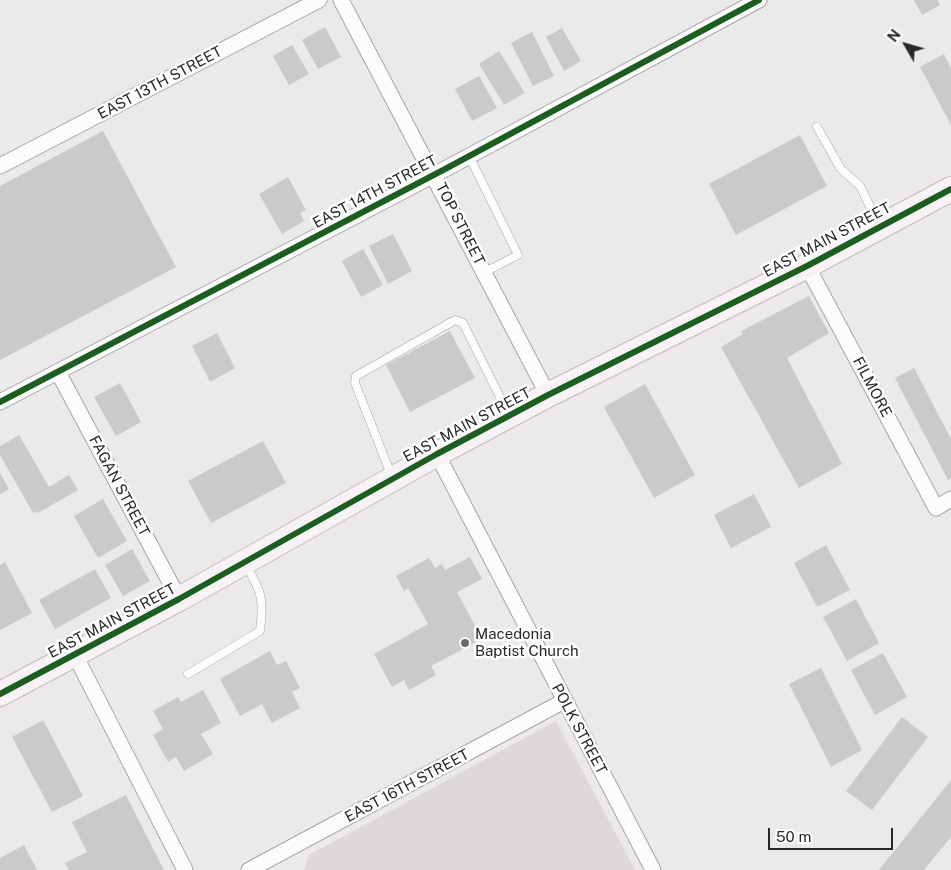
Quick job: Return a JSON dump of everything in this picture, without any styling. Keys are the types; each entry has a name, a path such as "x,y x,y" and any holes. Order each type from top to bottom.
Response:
{"main road":[{"name":"EAST MAIN STREET","path":"0,694 180,600 437,454 548,395 808,266 951,188"}],"street":[{"name":"EAST 13TH STREET","path":"0,166 319,0"},
{"name":"TOP STREET","path":"341,0 548,395"},
{"name":"EAST 14TH STREET","path":"0,402 470,156 759,0"},
{"name":"FILMORE","path":"808,266 936,508 951,499"},
{"name":"FAGAN STREET","path":"58,372 180,600"},
{"name":"POLK STREET","path":"437,454 652,870"},
{"path":"75,655 185,870"},
{"name":"EAST 16TH STREET","path":"249,870 564,701"}],"lane":[{"path":"817,127 841,169 860,186 880,227"},
{"path":"470,156 518,255 484,272"},
{"path":"393,479 355,383 356,376 455,320 463,323 509,416"},
{"path":"188,674 260,632 263,608 260,590 245,563"}],"shaded area":[{"path":"556,721 635,870 304,870 309,855"}],"building":[{"path":"914,0 938,0 940,5 922,15"},
{"path":"325,27 341,57 318,69 302,40"},
{"path":"562,28 581,61 564,71 546,37"},
{"path":"532,32 554,76 533,86 511,43"},
{"path":"292,45 309,74 289,85 273,56"},
{"path":"499,51 525,93 504,105 479,64"},
{"path":"944,54 951,68 951,125 920,67"},
{"path":"479,76 497,108 472,121 455,89"},
{"path":"103,131 176,267 0,360 0,186"},
{"path":"800,135 827,186 736,235 709,184"},
{"path":"288,177 306,210 300,213 304,221 282,234 259,194"},
{"path":"393,234 412,271 388,284 369,246"},
{"path":"363,249 383,285 361,297 342,261"},
{"path":"809,296 829,333 787,358 842,464 799,488 721,347 743,334 741,331"},
{"path":"450,331 475,378 410,412 386,365"},
{"path":"217,333 235,368 210,382 192,346"},
{"path":"914,368 951,439 951,478 948,480 895,378"},
{"path":"120,383 141,422 116,436 94,397"},
{"path":"645,384 695,475 654,498 604,407"},
{"path":"19,435 49,487 69,475 78,490 38,513 37,511 33,513 0,455 0,446"},
{"path":"263,441 286,483 211,523 188,481"},
{"path":"0,473 9,489 0,494"},
{"path":"754,494 771,527 731,548 714,515"},
{"path":"103,499 127,541 98,558 74,516"},
{"path":"826,545 850,590 817,607 794,563"},
{"path":"132,549 150,581 123,596 105,565"},
{"path":"470,557 482,579 457,592 482,639 431,666 436,675 409,690 404,680 392,687 374,654 428,624 408,588 404,591 396,576 429,558 435,568 442,564 445,570"},
{"path":"5,562 32,613 0,630 0,565"},
{"path":"95,569 111,598 55,629 39,600"},
{"path":"856,599 879,643 847,661 823,617"},
{"path":"270,651 277,665 286,661 300,688 292,692 300,708 272,723 262,704 240,716 220,679"},
{"path":"883,653 907,697 875,715 851,670"},
{"path":"821,668 862,750 831,767 789,684"},
{"path":"203,690 221,723 201,734 213,754 184,771 176,757 168,762 153,735 163,729 153,711 178,697 181,702"},
{"path":"902,717 928,737 872,810 846,791"},
{"path":"43,720 83,796 52,812 12,737"},
{"path":"951,780 951,837 924,870 879,870"},
{"path":"126,795 164,870 69,870 65,863 87,852 72,822"},
{"path":"24,845 37,870 0,870 0,858"}],"cycle path":[{"path":"0,402 447,168 759,0"},
{"path":"0,694 179,599 437,454 548,395 807,266 951,189"}],"place":[{"name":"Macedonia Baptist Church","path":"465,643"}]}
